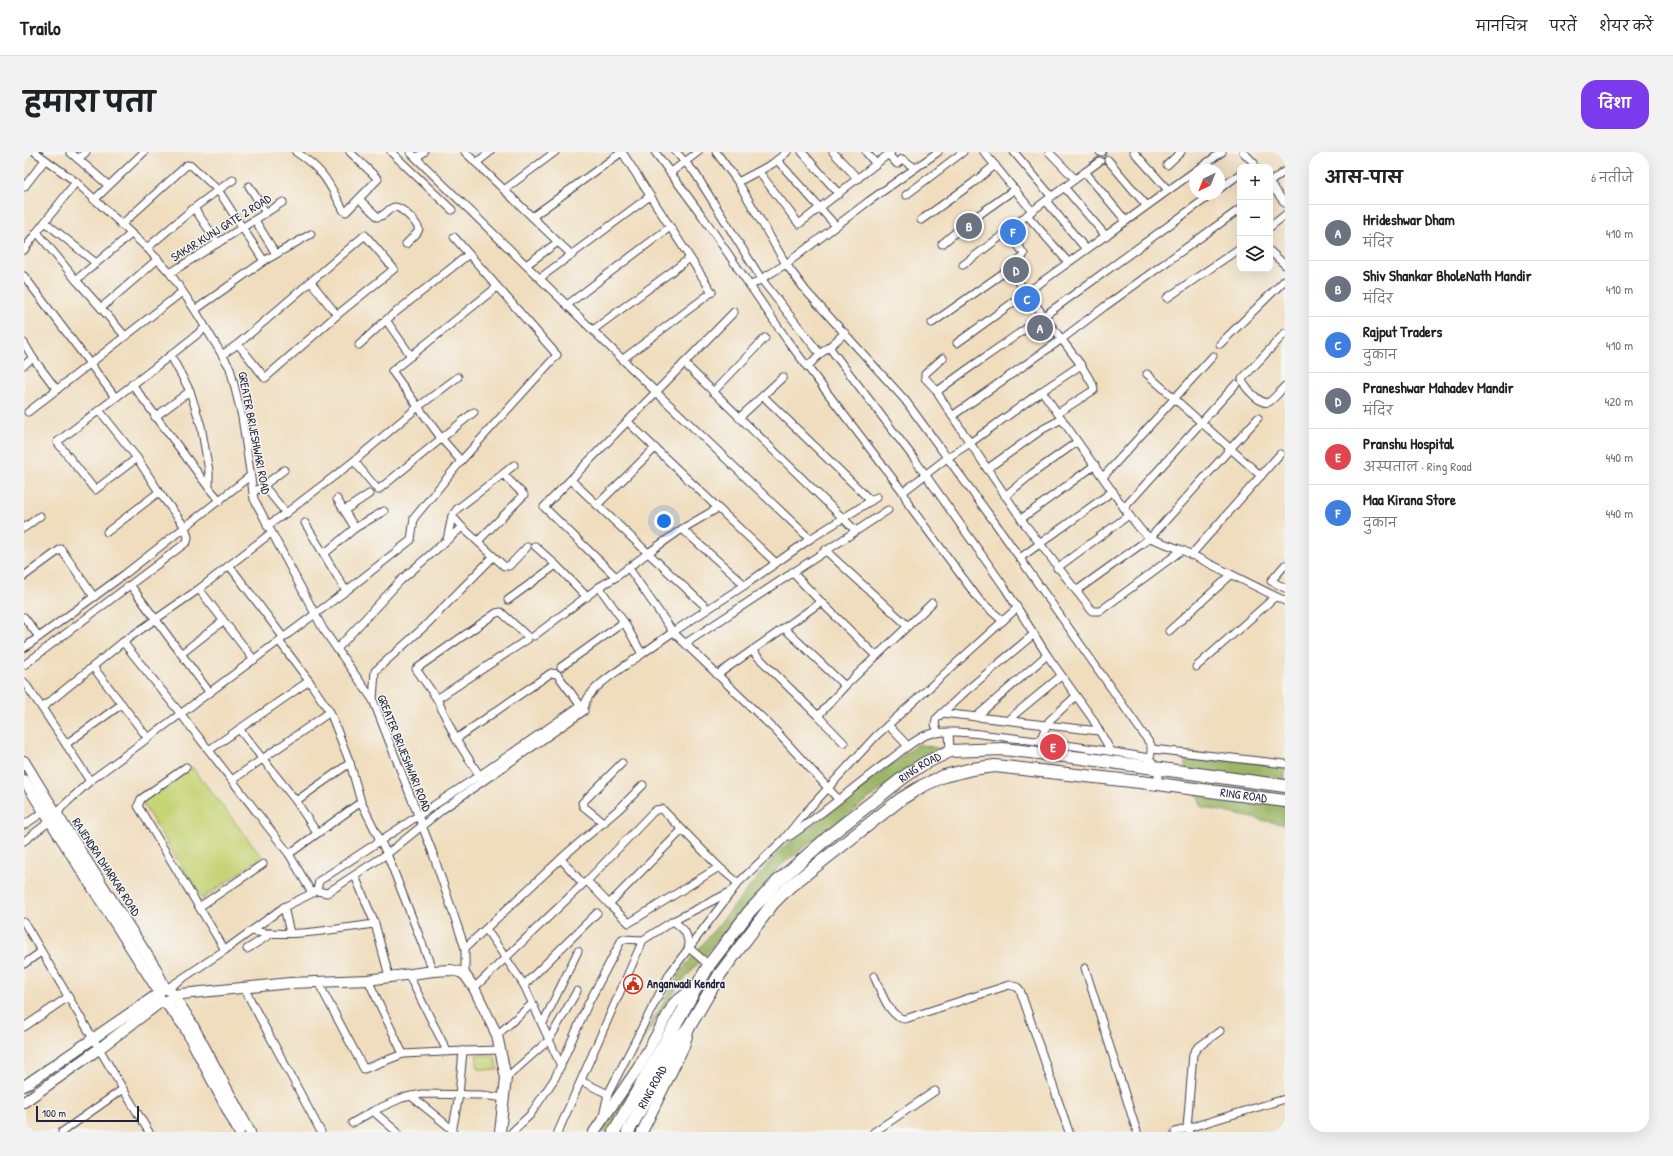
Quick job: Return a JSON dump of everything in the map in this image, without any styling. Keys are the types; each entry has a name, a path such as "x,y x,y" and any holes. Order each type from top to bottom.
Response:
{"main road":[{"name":"RING ROAD","path":"628,1132 673,1038 695,987 709,965 749,912 777,882 834,832 904,777 923,764 950,751 1003,749 1082,758 1285,786"},
{"name":"RING ROAD","path":"673,1038 689,1028 720,974 773,902 795,882 901,799 922,786 944,776 972,769 995,766 1158,784 1285,801"},
{"path":"614,1132 673,1038"}],"street":[{"name":"GREATER BRIJESHWARI ROAD","path":"35,152 76,182 158,259 170,273 195,310 230,368 242,417 254,499 323,629 373,700 417,816 432,851 465,948 465,975"},
{"path":"70,152 108,185"},
{"path":"78,159 86,152"},
{"path":"94,200 144,152"},
{"path":"296,152 322,172 334,189 344,211 346,212 378,179 350,152"},
{"path":"391,152 452,210"},
{"path":"410,152 655,391 810,539"},
{"path":"416,158 424,152"},
{"path":"465,152 572,255"},
{"path":"476,163 490,152"},
{"path":"504,190 555,152"},
{"path":"532,217 622,152 712,292 623,359"},
{"path":"655,152 807,368 903,492 909,505 980,601 1003,621"},
{"path":"676,152 695,173 762,280 820,354"},
{"path":"670,173 698,152"},
{"path":"716,152 738,182 786,264 806,291 905,400 1020,558 1151,745 1152,749 1149,758"},
{"path":"738,182 759,172 786,152"},
{"path":"802,152 839,194"},
{"path":"833,152 858,179"},
{"path":"866,152 876,164"},
{"path":"750,286 786,264 938,152"},
{"path":"906,195 964,152"},
{"path":"984,152 1015,190 1029,213 1068,262"},
{"path":"1014,152 1086,249"},
{"path":"1049,152 1075,179"},
{"path":"1134,152 1168,190"},
{"path":"1167,165 1181,152"},
{"path":"1206,164 1222,152"},
{"path":"1243,152 1252,164"},
{"path":"759,172 799,224 839,194 889,153 897,164 902,159 915,168"},
{"path":"24,187 45,160"},
{"path":"777,160 836,226"},
{"path":"1108,160 1146,205"},
{"path":"963,266 1029,213 1100,161"},
{"path":"121,225 187,165 192,166 218,190 264,261"},
{"path":"921,220 973,183 995,165"},
{"path":"1273,182 1285,171"},
{"path":"1085,172 1126,221"},
{"path":"957,343 1106,236 1146,205 1189,176"},
{"path":"1225,185 1237,176"},
{"path":"147,248 194,208 233,180"},
{"path":"24,250 36,232 76,182"},
{"path":"249,186 266,213"},
{"path":"1064,187 1106,236"},
{"path":"1273,189 1285,203"},
{"path":"942,244 969,222 1015,190"},
{"path":"540,278 650,196"},
{"path":"359,199 378,217 382,216 392,207 397,207 417,224 419,229 417,233 406,244"},
{"path":"938,392 964,371 1044,316 1204,200"},
{"name":"SAKAR KUNJ GATE 2 ROAD","path":"170,273 284,202"},
{"path":"194,208 218,243"},
{"path":"952,416 1062,339 1237,211"},
{"path":"1273,225 1285,215"},
{"path":"255,220 276,254"},
{"path":"45,222 96,263"},
{"path":"567,305 670,227"},
{"path":"932,323 1009,269 1022,258 1024,254 1008,231"},
{"path":"36,232 125,336"},
{"path":"76,280 131,234"},
{"path":"195,310 264,261 311,234"},
{"path":"222,355 238,344 365,235 394,270 298,347 265,378 238,344"},
{"path":"24,841 53,813 90,781 346,591 411,540 414,518 461,461 557,355 454,237"},
{"path":"526,265 558,242"},
{"path":"1167,298 1237,250"},
{"path":"359,345 386,320 469,254"},
{"path":"1273,254 1285,265"},
{"path":"593,330 690,258"},
{"path":"101,308 158,259"},
{"path":"987,469 1093,391 1093,385 1081,364 1009,269"},
{"path":"24,276 115,397"},
{"path":"1220,344 1285,280"},
{"path":"310,281 337,315"},
{"path":"461,461 441,438 392,371 497,287"},
{"path":"28,412 182,292"},
{"path":"616,578 544,507 655,391 734,312"},
{"path":"386,320 411,356"},
{"path":"137,458 95,490 57,442 206,328"},
{"path":"807,368 820,354 829,348 844,333"},
{"path":"1285,333 1242,379 1245,386 1258,399 1264,402 1269,401 1285,386"},
{"path":"713,392 765,338"},
{"path":"24,343 32,358 58,390"},
{"path":"829,348 925,475 1017,608 1111,751"},
{"path":"171,356 190,391 201,426 209,471 209,488"},
{"path":"1103,477 1213,356"},
{"path":"24,365 32,358"},
{"path":"943,358 925,374 925,378 938,392 952,416 1021,519 1057,568 1092,611 1100,611 1182,550"},
{"path":"684,362 739,418 856,531"},
{"path":"903,492 947,458 1081,364"},
{"path":"1147,374 1261,476"},
{"path":"268,526 354,461 418,407 458,377"},
{"path":"739,418 783,377"},
{"path":"132,384 155,417 220,501"},
{"path":"1124,508 1236,384"},
{"path":"155,417 190,391"},
{"path":"1042,391 1129,515 1141,530 1150,538 1182,550 1285,602"},
{"path":"24,1102 100,1048 165,994 284,907 314,892 328,893 387,854 443,809 484,782 583,707 588,695 594,689 642,654 745,585 810,539 874,499 763,396"},
{"path":"24,665 131,586 184,546 187,542 188,537 185,527 159,492 137,458 99,410"},
{"path":"354,461 378,490 474,412"},
{"path":"1076,591 1150,538 1258,418"},
{"path":"627,421 776,563"},
{"path":"1005,496 1077,442"},
{"path":"596,505 655,448"},
{"path":"1192,555 1280,454"},
{"path":"447,540 452,516 457,509 514,465"},
{"path":"1021,519 1095,466"},
{"path":"252,492 263,486 284,470"},
{"path":"478,541 524,495 503,474"},
{"path":"24,648 94,597 220,501 250,476"},
{"path":"570,480 708,609"},
{"path":"263,486 266,487 286,513"},
{"path":"1020,558 1113,491"},
{"path":"107,532 159,492"},
{"path":"345,510 368,494"},
{"path":"337,499 355,528"},
{"path":"534,636 682,529 718,508"},
{"path":"324,554 355,528 384,510"},
{"path":"686,643 825,550 888,510"},
{"path":"1057,568 1129,515"},
{"path":"24,528 40,516"},
{"path":"452,516 493,557 506,567 527,547"},
{"path":"304,523 346,591"},
{"path":"337,649 400,581 462,527"},
{"path":"682,529 745,585"},
{"path":"42,708 123,642 199,589 271,533"},
{"path":"534,546 556,565 587,597"},
{"path":"24,576 61,549 94,597"},
{"path":"825,550 908,626"},
{"path":"373,700 375,671 424,627 493,557"},
{"path":"229,565 330,712 350,763 360,802 387,854 433,971"},
{"path":"508,600 556,565"},
{"path":"1262,590 1285,565"},
{"path":"628,567 673,632 775,730 838,799"},
{"path":"792,572 876,656"},
{"path":"1169,631 1231,575"},
{"path":"1271,581 1285,588"},
{"path":"131,586 210,693"},
{"path":"599,588 624,622 642,654"},
{"path":"199,589 254,660"},
{"path":"1196,667 1275,597"},
{"path":"717,675 821,602"},
{"path":"818,716 845,686 932,604"},
{"path":"602,1119 608,1094 670,973 738,883 784,839 805,813 888,725 1017,608"},
{"path":"437,699 526,642 528,639 527,636 501,612 496,613 416,669 437,699 456,739 484,782"},
{"path":"24,617 39,638"},
{"path":"181,654 224,621"},
{"path":"561,667 624,622"},
{"path":"784,628 845,686"},
{"path":"938,733 935,724 936,719 967,690 1034,634"},
{"path":"123,642 289,854 314,892"},
{"path":"752,651 844,743"},
{"path":"976,717 1047,655"},
{"path":"93,667 148,737"},
{"path":"456,739 551,673 557,674 583,707"},
{"path":"1008,720 1061,676"},
{"path":"209,750 309,681"},
{"path":"24,682 90,781"},
{"path":"1039,742 1046,725 1054,715 1076,696"},
{"path":"66,744 122,704"},
{"path":"314,892 319,881 583,707"},
{"path":"232,780 330,712"},
{"path":"942,713 1099,732"},
{"path":"888,725 908,746"},
{"path":"239,729 296,801 317,833"},
{"path":"784,839 811,821 908,746 927,735 938,733 978,734 1111,751 1149,758 1158,769 1158,784"},
{"path":"949,733 950,751"},
{"path":"1152,749 1285,764"},
{"name":"RAJENDRA DHARKAR ROAD","path":"24,761 53,813 184,1026 240,1132"},
{"path":"296,801 350,763"},
{"path":"604,823 582,803 622,763"},
{"path":"186,767 141,800 138,806 225,950"},
{"name":"RAJENDRA DHARKAR ROAD","path":"24,780 53,813"},
{"path":"465,948 561,859 604,823 643,785"},
{"path":"439,801 443,809"},
{"path":"289,854 360,802"},
{"path":"719,867 628,923 587,881 652,813 656,810 662,809 719,867 738,883"},
{"path":"24,825 53,813"},
{"path":"609,904 682,830"},
{"path":"474,988 583,884 561,859"},
{"path":"199,907 263,864"},
{"path":"355,876 375,924 389,976"},
{"path":"558,1132 643,940 673,921 732,891"},
{"path":"284,907 290,934"},
{"path":"524,985 597,913"},
{"path":"673,921 684,929 688,937 689,948 709,965"},
{"path":"24,922 100,1048 148,1132"},
{"path":"251,931 271,934 290,934 375,924"},
{"path":"486,929 524,985 532,1004 543,1023 561,1066"},
{"path":"247,949 271,934"},
{"path":"512,1132 530,1115 555,1078 588,1004 622,939 643,940"},
{"path":"24,964 42,952"},
{"path":"543,1023 578,952"},
{"path":"1084,968 1137,1132"},
{"path":"24,1086 165,994 318,982 368,980 389,976 451,970 465,975 474,988 497,1035 506,1078 505,1098 500,1132"},
{"path":"408,974 447,1051"},
{"path":"874,976 892,1012 901,1019 919,1015 1009,985 1017,987 1020,990 1069,1132"},
{"path":"368,980 403,1054"},
{"path":"318,982 364,1069 403,1054 463,1050 500,1050"},
{"path":"594,1132 638,1068 674,1003 695,987"},
{"path":"244,988 321,1132"},
{"path":"506,1078 549,1040 577,991"},
{"name":"RAJENDRA DHARKAR ROAD","path":"165,994 192,1024 250,1132"},
{"path":"24,1027 68,997"},
{"path":"497,1035 532,1004"},
{"path":"642,1132 684,1046 689,1028"},
{"path":"1188,1130 1193,1054 1197,1048 1220,1031"},
{"path":"411,1096 452,1131 459,1095 463,1050"},
{"path":"581,1081 608,1094"},
{"path":"62,1132 124,1089"},
{"path":"874,1132 935,1091"},
{"path":"352,1123 402,1098 411,1096 459,1095 505,1098"},
{"path":"1175,1132 1188,1130 1285,1099"},
{"path":"374,1111 397,1132"}],"green space":[{"path":"918,744 941,749 892,781 780,866 676,989 634,1054 683,968 780,850"},
{"path":"1187,752 1285,764 1285,786 1185,772"},
{"path":"192,767 262,857 202,899 141,801"},
{"path":"1195,789 1285,801 1285,825 1202,807"},
{"path":"655,1050 610,1132 599,1132"},
{"path":"476,1055 494,1055 498,1070 478,1069"}],"place":[{"name":"Shiv Shankar BholeNath Mandir","path":"969,226"},
{"name":"Maa Kirana Store","path":"1013,232"},
{"name":"Praneshwar Mahadev Mandir","path":"1016,270"},
{"name":"Rajput Traders","path":"1027,299"},
{"name":"Hrideshwar Dham","path":"1040,328"},
{"name":"Pranshu Hospital","path":"1053,747"},
{"name":"Anganwadi Kendra","path":"633,984"}]}
